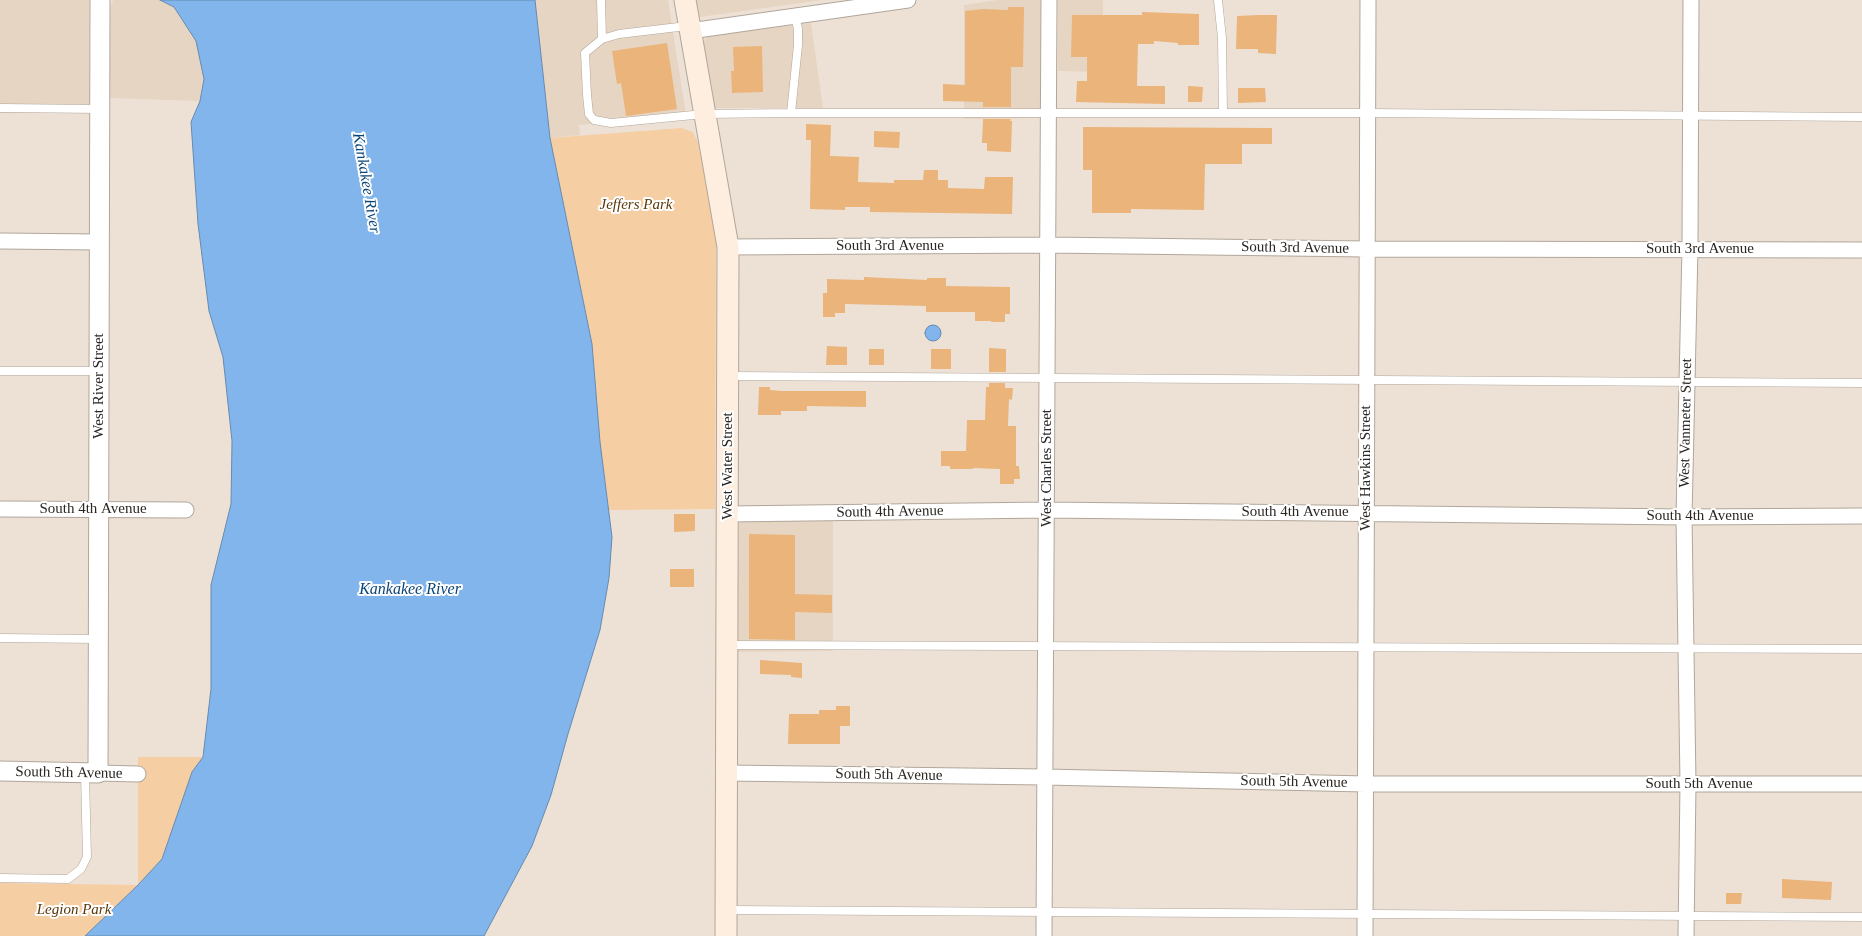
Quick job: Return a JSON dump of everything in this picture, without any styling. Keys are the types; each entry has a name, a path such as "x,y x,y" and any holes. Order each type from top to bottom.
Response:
{"main road":[{"name":"West Water Street","path":"686,0 728,247 726,936"}],"street":[{"name":"West River Street","path":"92,773 99,639 100,0"},
{"path":"690,28 908,0"},
{"name":"West Charles Street","path":"1044,936 1049,0"},
{"name":"West Hawkins Street","path":"1365,936 1368,0"},
{"name":"West Vanmeter Street","path":"1686,936 1688,784 1684,517 1690,248 1691,0"},
{"path":"0,241 99,242"},
{"name":"South 3rd Avenue","path":"728,247 1048,245 1367,249 1690,248 1862,250"},
{"name":"South 4th Avenue","path":"0,509 186,510"},
{"name":"South 4th Avenue","path":"728,514 1046,510 1366,512 1684,517 1862,516"},
{"name":"South 5th Avenue","path":"0,771 138,774"},
{"name":"South 5th Avenue","path":"726,773 1045,776 1366,784 1862,784"}],"lane":[{"path":"601,0 602,38"},
{"path":"1218,0 1222,38 1223,113"},
{"path":"791,114 798,45 798,29 795,16"},
{"path":"690,28 619,34 602,38 585,53 587,95 590,114 594,120 611,123 704,114 1048,113 1368,113 1862,117"},
{"path":"0,108 100,109"},
{"path":"0,371 99,371"},
{"path":"728,376 1862,383"},
{"path":"0,638 99,639"},
{"path":"727,644 1862,649"},
{"path":"0,878 68,879 81,869 86,857 92,773"},
{"path":"726,910 1862,917"}],"shaded area":[{"path":"0,0 89,0 89,113 0,113"},
{"path":"113,0 160,0 174,7 196,41 204,79 200,101 108,98 111,6"},
{"path":"535,0 668,0 685,108 684,113 677,116 579,125 580,135 550,138"},
{"path":"693,0 822,0 700,17 696,12"},
{"path":"997,0 1039,0 1041,3 1040,118 964,119 964,5"},
{"path":"1058,0 1103,0 1103,72 1058,71"},
{"path":"811,23 823,108 716,108 711,105 703,47 704,41 708,36"},
{"path":"833,520 833,651 736,652 739,524 742,521"}],"green space":[{"name":"Jeffers Park","path":"682,128 693,132 698,143 716,239 715,509 609,510 600,443 592,344 550,138"},
{"path":"138,757 203,757 192,772 162,859 138,885"},
{"name":"Legion Park","path":"0,883 138,885 85,936 0,936"}],"water":[{"name":"Kankakee River","path":"160,0 535,0 550,138 592,344 600,442 612,537 609,578 600,630 551,795 532,846 484,936 85,936 162,859 192,772 203,757 211,689 211,585 231,504 232,441 223,357 209,311 198,224 191,122 200,101 204,79 196,41 174,7"},
{"path":"930,325 936,325 941,330 939,339 930,341 925,336 925,330"}],"building":[{"path":"1008,7 1024,7 1023,67 1011,67 1011,107 983,107 983,102 943,101 943,84 965,85 965,11 983,9 1008,10"},
{"path":"1142,12 1199,14 1199,45 1178,45 1178,43 1154,41 1154,44 1138,44 1137,86 1165,86 1165,104 1076,102 1077,81 1087,81 1087,57 1071,57 1072,15 1142,15"},
{"path":"1277,15 1276,54 1258,53 1258,49 1236,49 1237,16"},
{"path":"667,43 677,109 626,116 621,83 617,84 612,51"},
{"path":"762,46 763,92 732,93 731,71 734,71 733,47"},
{"path":"1188,86 1203,87 1202,102 1188,102"},
{"path":"1238,88 1265,88 1266,102 1238,103"},
{"path":"983,119 1011,119 1011,152 987,151 987,143 982,143"},
{"path":"806,124 831,125 830,156 859,157 858,182 894,183 894,180 923,180 924,170 938,170 938,180 948,180 948,188 984,189 985,177 1013,177 1012,214 870,212 870,207 845,207 845,210 810,209 811,140 806,140"},
{"path":"1083,127 1272,128 1272,144 1242,144 1242,164 1205,164 1204,210 1131,209 1131,213 1092,213 1092,170 1083,170"},
{"path":"874,131 900,132 899,148 874,147"},
{"path":"864,277 927,280 927,278 946,278 946,286 1010,287 1010,314 1005,314 1005,322 991,322 975,321 975,312 926,312 926,306 845,304 845,313 835,313 835,317 823,317 823,293 827,293 827,279 864,280"},
{"path":"827,346 847,347 847,365 826,365"},
{"path":"989,348 1006,349 1006,372 989,372"},
{"path":"869,349 884,349 884,365 869,365"},
{"path":"931,349 951,349 951,369 931,369"},
{"path":"989,383 1005,383 1005,388 1013,388 1012,400 1009,399 1008,426 1016,426 1016,466 1019,466 1020,479 1014,479 1014,484 1000,484 1000,469 950,469 950,466 941,466 941,451 966,451 967,420 985,420 986,387 989,387"},
{"path":"759,387 770,387 770,390 781,391 866,391 866,407 807,406 807,411 781,411 781,415 758,415"},
{"path":"674,514 695,514 695,531 674,532"},
{"path":"749,534 795,535 795,594 832,595 832,613 795,612 795,640 749,639"},
{"path":"670,569 694,569 694,587 670,587"},
{"path":"760,660 802,663 802,678 791,677 791,675 760,674"},
{"path":"836,706 850,706 850,726 840,726 840,744 788,744 789,714 819,714 819,710 836,710"},
{"path":"1782,879 1832,882 1831,900 1782,898"},
{"path":"1726,893 1742,893 1741,904 1726,904"}]}
